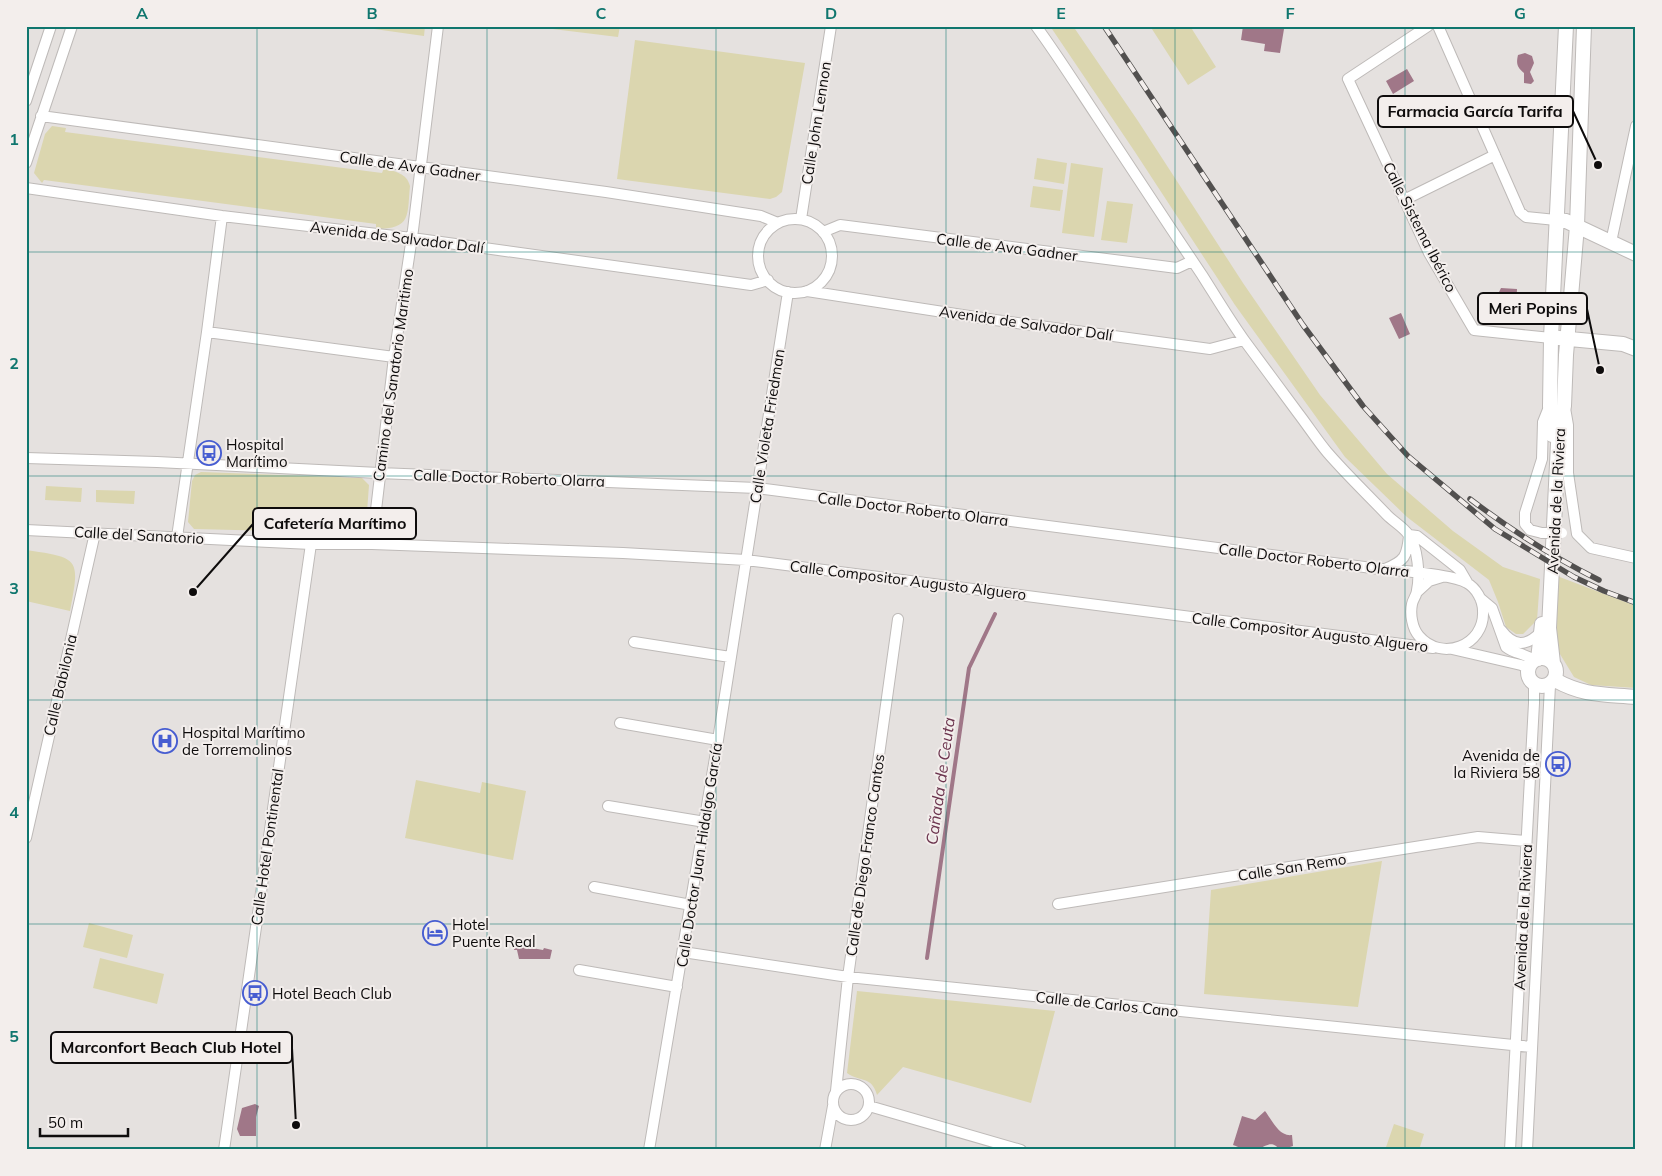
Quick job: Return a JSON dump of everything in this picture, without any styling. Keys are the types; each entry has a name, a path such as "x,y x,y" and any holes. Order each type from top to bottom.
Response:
{"street":[{"path":"26,101 51,26"},
{"path":"26,164 72,26"},
{"name":"Camino del Sanatorio Maritimo","path":"372,544 379,473 412,238 438,26"},
{"name":"Calle John Lennon","path":"801,219 831,26"},
{"path":"1036,26 1244,340 1325,450 1364,492 1409,535 1415,547 1418,574 1417,592 1412,603 1411,618 1417,634 1428,644 1447,649 1468,643 1477,634 1482,622 1483,609 1480,598 1474,588 1467,582 1457,578 1444,577 1429,581 1417,592"},
{"name":"Calle Sistema Ibérico","path":"1428,26 1348,79 1430,253 1474,330 1551,338"},
{"path":"1438,26 1520,212 1526,217 1566,221 1636,254"},
{"name":"Avenida de la Riviera","path":"1534,662 1542,632 1550,519 1553,424 1550,406 1551,338 1566,26"},
{"name":"Avenida de la Riviera","path":"1553,663 1549,628 1560,424 1564,406 1577,226 1584,26"},
{"name":"Calle de Ava Gadner","path":"41,116 606,192 751,214 778,223"},
{"path":"1611,242 1636,126"},
{"path":"1404,200 1495,154"},
{"name":"Avenida de Salvador Dalí","path":"26,188 222,216 412,238 751,284 768,280"},
{"path":"177,537 222,216"},
{"path":"789,219 801,219 817,226 823,232 829,242 832,253 831,265 822,281 807,291 798,293 788,292 777,288 768,280 758,260 759,249 762,239 778,223 789,219"},
{"name":"Calle de Ava Gadner","path":"823,232 840,225 1177,268 1192,261"},
{"name":"Avenida de Salvador Dalí","path":"807,291 995,320 1210,349 1244,340"},
{"name":"Calle Violeta Friedman","path":"746,560 788,292"},
{"path":"207,332 394,357"},
{"path":"1551,338 1623,344 1636,349"},
{"path":"1550,406 1543,422 1542,459 1525,513 1525,524 1530,530 1542,533 1577,534"},
{"path":"1564,406 1568,425 1568,473 1577,534 1591,548 1636,558"},
{"name":"Calle Doctor Roberto Olarra","path":"26,458 188,463 379,473 757,488 1444,577"},
{"name":"Calle del Sanatorio","path":"26,530 311,544 372,544"},
{"name":"Calle Babilonia","path":"26,838 95,533"},
{"path":"1384,569 1398,564 1408,552 1409,535"},
{"path":"1409,535 1417,536 1460,570 1467,582"},
{"name":"Calle Hotel Pontinental","path":"224,1150 311,544"},
{"name":"Calle Compositor Augusto Alguero","path":"372,544 746,560 1447,649 1521,665 1534,662"},
{"name":"Calle Doctor Juan Hidalgo García","path":"649,1150 691,905 746,560"},
{"path":"1480,598 1492,608 1506,647 1511,651 1526,655 1534,662"},
{"name":"Calle de Diego Franco Cantos","path":"836,1091 848,977 898,619"},
{"path":"1499,627 1507,638 1516,643 1528,643 1542,632"},
{"path":"634,642 730,657"},
{"path":"1546,659 1553,663 1556,671 1552,682 1542,687 1534,684 1528,677 1534,662 1546,659"},
{"path":"1552,682 1586,693 1636,697"},
{"name":"Avenida de la Riviera","path":"1527,1150 1552,682"},
{"name":"Avenida de la Riviera","path":"1510,1150 1517,1045 1534,684"},
{"path":"620,724 718,740"},
{"path":"608,806 704,822"},
{"name":"Calle San Remo","path":"1058,904 1478,837 1526,841"},
{"path":"594,888 691,905"},
{"name":"Calle de Carlos Cano","path":"683,952 848,977 1532,1047"},
{"path":"579,970 677,986"},
{"path":"825,1150 833,1098 836,1091 844,1084 850,1083 860,1086 868,1094 869,1106 863,1116 856,1119 849,1120 839,1115 833,1106"},
{"path":"869,1106 1021,1150"}],"shaded area":[{"path":"353,26 425,26 424,36"},
{"path":"528,26 620,26 618,37"},
{"path":"1050,26 1073,26 1138,121 1243,283 1320,395 1387,474 1453,531 1503,567 1540,579 1537,620 1523,634 1516,634 1506,627 1489,580 1407,517 1345,457 1235,305"},
{"path":"1150,26 1190,26 1216,67 1188,85"},
{"path":"1243,26 1264,26 1284,29 1280,53 1264,51 1265,44 1241,40"},
{"path":"635,40 805,63 782,192 770,199 617,179"},
{"path":"1525,53 1532,56 1534,63 1530,72 1534,81 1531,84 1524,83 1524,73 1517,63 1518,55"},
{"path":"1407,69 1414,81 1393,94 1386,81"},
{"path":"52,126 66,128 65,132 382,173 384,168 406,178 410,186 407,212 402,223 388,228 376,229 376,224 44,180 42,183 34,173 45,134"},
{"path":"1037,158 1067,163 1064,184 1034,179"},
{"path":"1071,163 1103,168 1094,237 1062,233"},
{"path":"1033,186 1063,190 1060,211 1030,207"},
{"path":"1107,201 1133,204 1127,243 1101,240"},
{"path":"1501,288 1517,289 1516,309 1479,309 1479,301 1494,302"},
{"path":"1401,313 1410,334 1399,339 1389,318"},
{"path":"201,472 362,478 369,485 366,526 361,532 357,533 194,529 188,522 192,481 195,475"},
{"path":"46,486 82,488 81,502 45,500"},
{"path":"96,490 135,491 134,504 96,502"},
{"path":"26,550 57,555 72,564 75,571 75,580 70,611 26,601"},
{"path":"1557,576 1636,606 1636,688 1591,685 1574,677 1555,646"},
{"path":"416,780 480,793 482,782 526,791 513,860 405,838"},
{"path":"1382,861 1358,1007 1204,994 1211,890"},
{"path":"89,923 133,935 127,958 83,947"},
{"path":"515,945 552,950 550,959 519,959 517,950 514,950"},
{"path":"100,958 164,974 157,1004 93,988"},
{"path":"857,991 1055,1011 1031,1103 903,1067 877,1095 869,1082 847,1073"},
{"path":"255,1104 259,1106 256,1117 256,1136 240,1136 237,1129 242,1108"},
{"path":"1265,1111 1280,1131 1287,1135 1292,1135 1293,1146 1280,1150 1275,1145 1270,1144 1255,1150 1245,1150 1233,1145 1242,1116 1255,1120"},
{"path":"1394,1124 1424,1134 1419,1150 1385,1150"}],"waterway":[{"name":"Cañada de Ceuta","path":"927,958 969,668 995,614"}],"railway":[{"path":"1104,26 1303,325 1363,406 1408,456 1495,529 1574,577 1636,603"},
{"path":"1470,499 1501,522 1565,562 1599,580"}],"place":[{"name":"Farmacia García Tarifa","path":"1598,165"},
{"name":"Meri Popins","path":"1600,370"},
{"name":"Hospital Marítimo","path":"209,453"},
{"name":"Cafetería Marítimo","path":"193,592"},
{"name":"Hospital Marítimo de Torremolinos","path":"165,741"},
{"name":"Avenida de la Riviera 58","path":"1558,764"},
{"name":"Hotel Puente Real","path":"435,933"},
{"name":"Hotel Beach Club","path":"255,993"},
{"name":"Marconfort Beach Club Hotel","path":"296,1125"}]}
